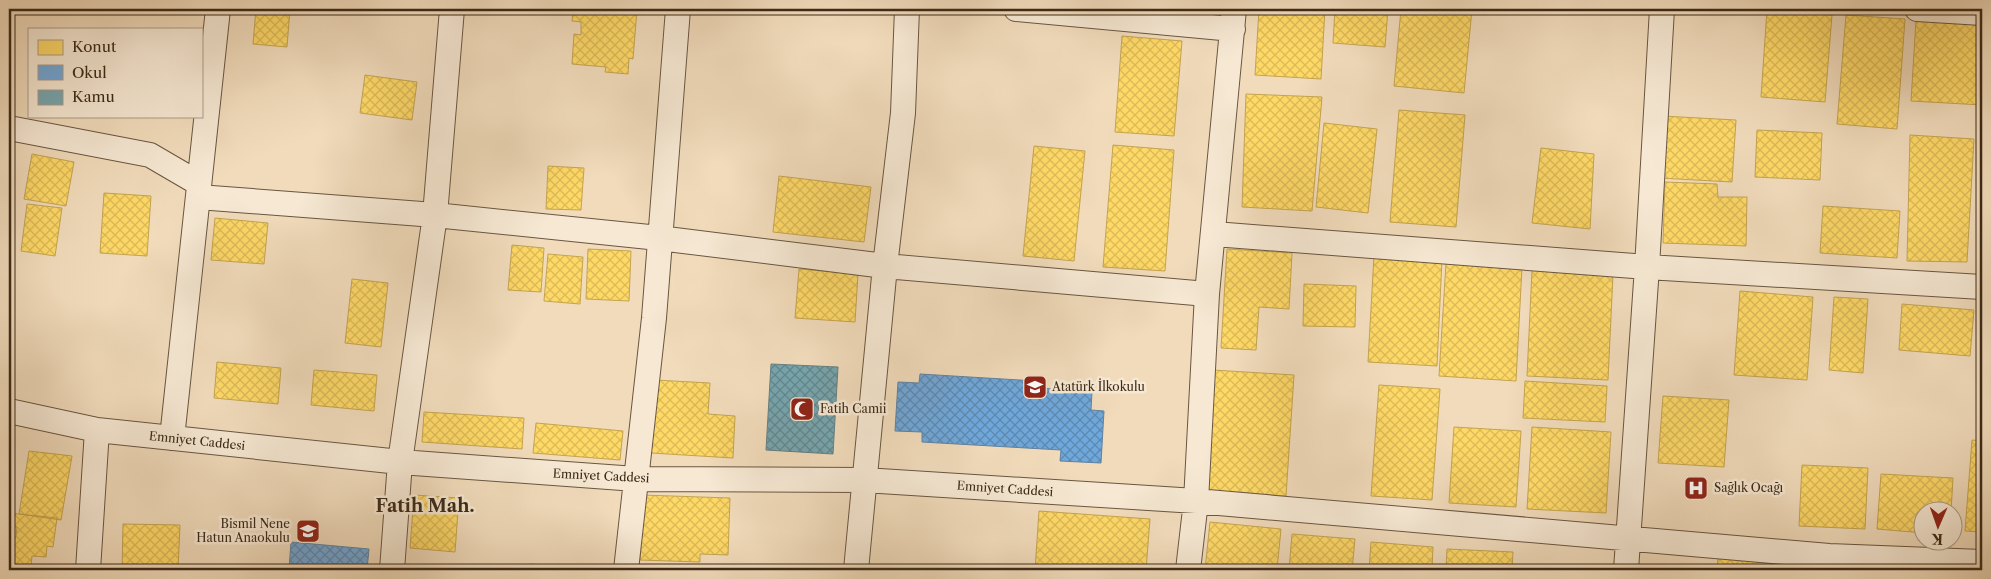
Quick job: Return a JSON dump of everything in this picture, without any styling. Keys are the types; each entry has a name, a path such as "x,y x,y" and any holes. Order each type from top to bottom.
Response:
{"street":[{"path":"172,438 218,9"},
{"path":"392,570 400,462 436,215 452,9"},
{"path":"626,570 654,318 678,9"},
{"path":"856,570 885,266 903,113 908,9"},
{"path":"1016,9 1234,19 1207,294 1196,501 1188,570"},
{"path":"1626,570 1648,267 1662,9"},
{"path":"1917,9 1982,13"},
{"path":"9,128 150,155 198,190 660,238 885,266 1207,294"},
{"path":"1214,234 1648,267 1982,287"},
{"name":"Emniyet Caddesi","path":"9,411 97,430 400,462 636,479 864,480 1196,501 1829,556 1982,562"},
{"path":"88,570 97,430"}],"building: Konut":[{"path":"256,9 290,9 287,47 253,44"},
{"path":"573,9 637,9 633,59 629,58 628,74 605,72 606,67 572,64 574,34 581,35 581,22 572,21"},
{"path":"1259,9 1325,9 1321,79 1255,75"},
{"path":"1335,9 1388,9 1385,47 1333,43"},
{"path":"1401,9 1472,9 1464,93 1394,86"},
{"path":"1767,10 1832,15 1825,102 1761,97"},
{"path":"1846,15 1905,19 1897,129 1837,124"},
{"path":"1916,20 1982,24 1982,105 1911,101"},
{"path":"1122,36 1182,41 1174,136 1115,132"},
{"path":"365,75 417,82 412,120 360,113"},
{"path":"1246,94 1322,97 1312,211 1242,207"},
{"path":"1399,110 1465,115 1456,227 1390,222"},
{"path":"1662,116 1736,120 1732,182 1659,178"},
{"path":"1324,123 1377,129 1368,213 1316,207"},
{"path":"1757,130 1822,133 1820,180 1755,177"},
{"path":"1910,135 1974,139 1967,262 1907,261"},
{"path":"1113,145 1174,150 1165,271 1103,267"},
{"path":"1034,146 1085,151 1074,261 1023,256"},
{"path":"1541,148 1594,154 1590,229 1532,223"},
{"path":"32,154 74,162 66,206 24,199"},
{"path":"548,166 584,168 581,210 546,209"},
{"path":"779,176 871,187 864,242 773,232"},
{"path":"1665,182 1717,184 1718,197 1747,197 1746,246 1663,243"},
{"path":"104,193 151,196 147,256 100,253"},
{"path":"27,204 62,208 55,256 21,251"},
{"path":"1823,206 1900,211 1897,258 1820,253"},
{"path":"215,218 268,223 264,264 211,260"},
{"path":"512,245 544,248 541,292 508,290"},
{"path":"588,249 631,251 629,301 586,299"},
{"path":"1227,249 1292,253 1289,309 1259,307 1256,350 1221,348"},
{"path":"548,254 583,257 580,304 544,301"},
{"path":"1374,255 1442,259 1437,366 1368,362"},
{"path":"1446,263 1522,267 1516,381 1439,376"},
{"path":"799,269 858,274 855,322 795,318"},
{"path":"1532,270 1613,274 1608,380 1527,376"},
{"path":"352,279 388,283 381,347 345,343"},
{"path":"1304,284 1356,286 1355,327 1303,326"},
{"path":"1740,291 1813,297 1807,380 1734,375"},
{"path":"1834,297 1868,299 1863,373 1829,370"},
{"path":"1902,304 1974,310 1970,356 1899,350"},
{"path":"217,362 281,368 278,404 214,398"},
{"path":"314,370 377,375 374,411 311,405"},
{"path":"1213,370 1294,375 1286,496 1205,490"},
{"path":"655,380 710,383 708,414 735,416 733,458 651,453"},
{"path":"1525,381 1607,386 1605,422 1523,418"},
{"path":"1379,385 1440,389 1432,500 1371,496"},
{"path":"1663,396 1729,400 1724,467 1658,463"},
{"path":"424,412 524,418 522,449 422,442"},
{"path":"536,423 623,431 620,460 533,453"},
{"path":"1454,427 1521,431 1516,507 1449,503"},
{"path":"1532,427 1611,432 1606,513 1527,509"},
{"path":"1972,440 1982,441 1982,532 1965,531"},
{"path":"29,451 72,456 61,520 19,514"},
{"path":"1802,465 1868,468 1865,529 1799,526"},
{"path":"1881,474 1953,478 1952,502 1914,502 1914,532 1877,529"},
{"path":"414,495 459,498 455,552 410,548"},
{"path":"642,495 730,498 728,555 700,554 700,562 640,560"},
{"path":"1039,511 1150,519 1146,570 1035,570"},
{"path":"10,513 57,518 53,547 47,546 46,557 32,556 31,567 13,564 14,552 9,552 9,536 16,537 17,527 9,526"},
{"path":"1210,522 1281,529 1277,570 1205,570"},
{"path":"123,524 180,525 178,570 122,570"},
{"path":"1292,534 1355,539 1352,570 1289,570"},
{"path":"1371,542 1433,547 1432,570 1369,570"},
{"path":"1447,549 1513,552 1512,570 1446,570"},
{"path":"1718,558 1789,561 1789,570 1717,570"},
{"path":"530,564 595,569 595,570 529,570"}],"building: Okul":[{"path":"920,374 1036,381 1036,388 1092,391 1091,410 1104,411 1101,463 1060,461 1061,450 922,442 922,432 895,431 898,382 919,383"},
{"path":"291,542 369,549 367,570 289,570"}],"building: Kamu":[{"name":"Fatih Camii","path":"771,364 838,367 833,454 766,450"}],"place":[{"name":"Atatürk İlkokulu","path":"1035,387"},
{"name":"Fatih Camii","path":"802,409"},
{"name":"Sağlık Ocağı","path":"1696,488"},
{"name":"Bismil Nene Hatun Anaokulu","path":"308,531"}],"district":[{"name":"Fatih Mah.","path":"425,506"}]}
